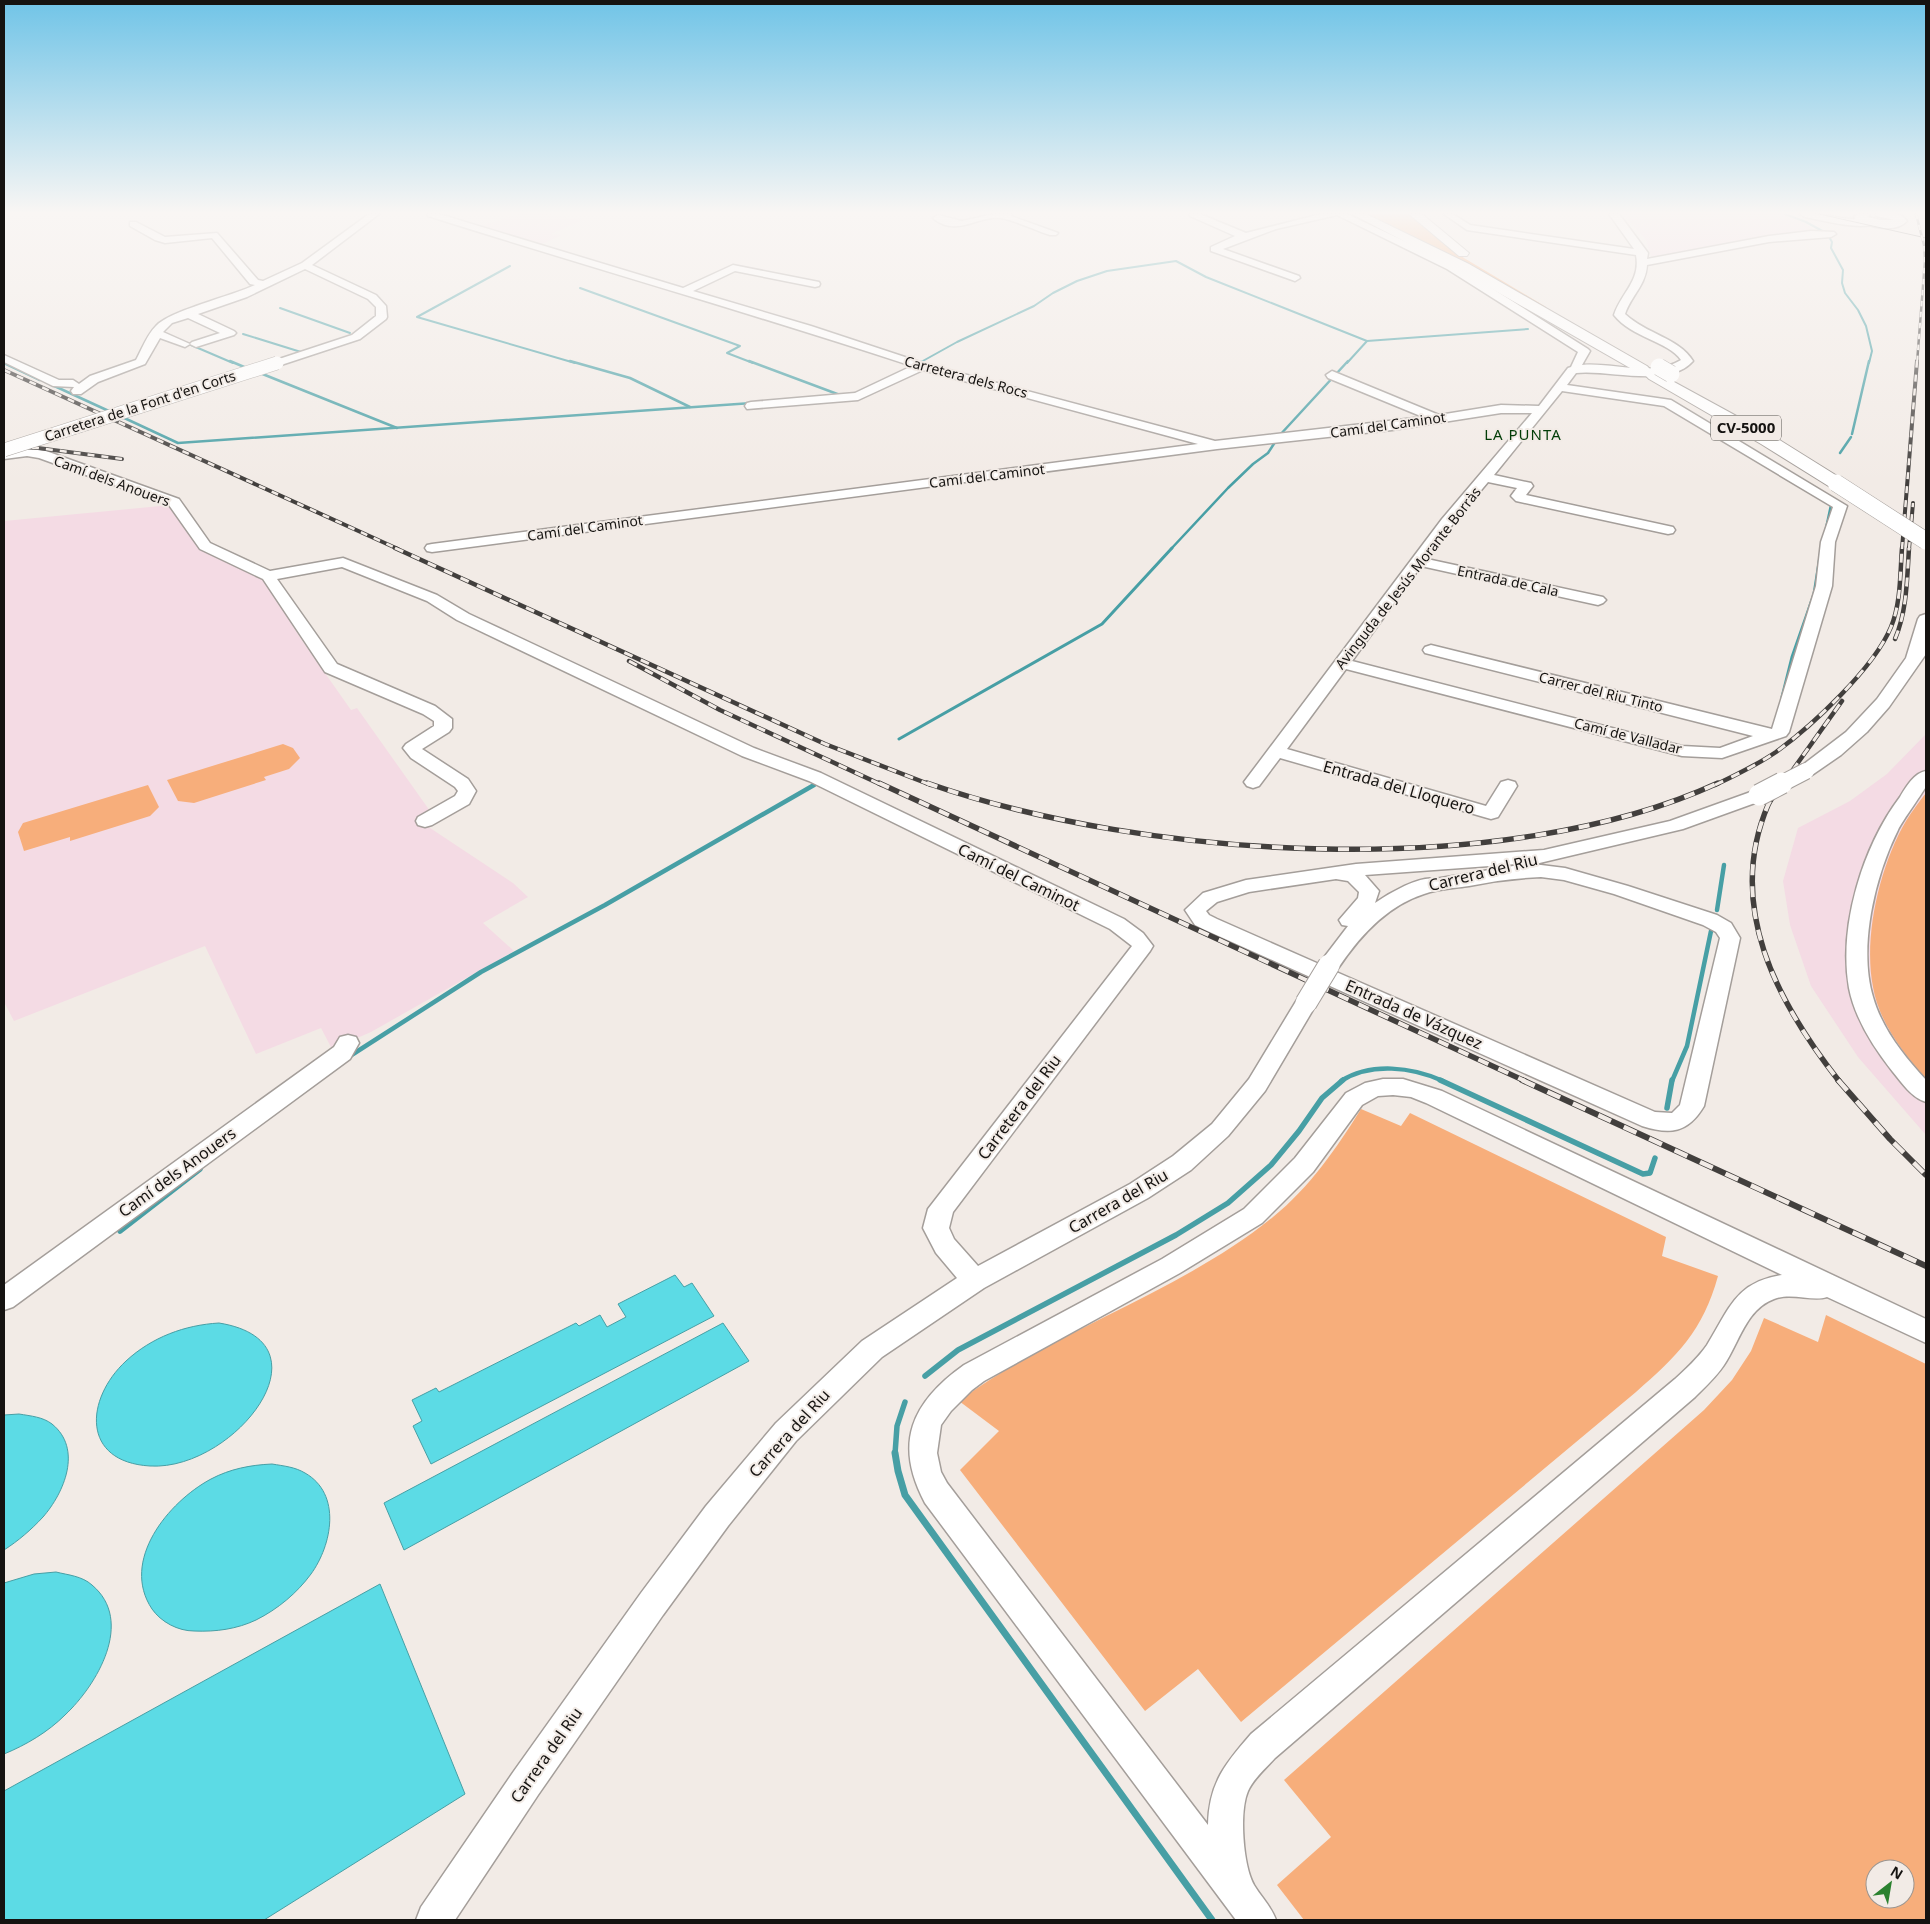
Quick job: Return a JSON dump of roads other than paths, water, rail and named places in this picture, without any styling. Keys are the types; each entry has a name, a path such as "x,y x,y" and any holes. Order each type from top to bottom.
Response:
{"highway":[{"name":"CV-5000","path":"1532,304 1656,371"},
{"name":"CV-5000","path":"1544,304 1767,440 1926,526"},
{"name":"CV-5000","path":"1837,477 1926,541"}],"street":[{"path":"4,358 75,388 141,362 157,333 165,323 221,304"},
{"name":"Carretera de la Font d'en Corts","path":"4,450 356,337 382,317 378,304"},
{"name":"Carretera dels Rocs","path":"727,304 922,366 1217,445"},
{"path":"1509,304 1584,351 1576,364 1576,368 1640,372 1681,367 1687,361 1686,356 1679,350 1641,332 1619,315 1624,304"},
{"path":"157,333 191,344 230,333 188,314"},
{"path":"751,406 858,396 922,366"},
{"name":"Avinguda de Jesús Morante Borràs","path":"1253,782 1447,522 1542,410 1572,370 1576,368"},
{"path":"1336,376 1435,418"},
{"path":"1559,387 1667,403 1696,418 1840,506 1828,542 1824,586 1786,713 1780,732 1771,735"},
{"name":"Camí del Caminot","path":"432,548 1217,445 1383,427 1509,408 1542,410"},
{"name":"Camí dels Anouers","path":"4,455 27,452 41,454 167,499 178,506 205,546 268,576"},
{"path":"1486,477 1526,486 1518,496 1521,498 1668,530"},
{"name":"Entrada de Cala","path":"1417,561 1598,600"},
{"name":"Camí del Caminot","path":"268,576 343,562 432,598 463,617 748,752 815,776 895,817 1117,924 1136,938"},
{"path":"268,576 331,668 429,710 443,719 442,728 412,748 417,754 462,783 467,791 462,800 425,820"},
{"path":"1926,606 1926,614"},
{"name":"Carrera del Riu","path":"434,1920 526,1783 652,1604 717,1516 786,1432 872,1349 975,1280 1140,1191 1182,1163 1220,1130 1256,1086 1341,945 1378,910 1418,888 1480,869 1642,834 1704,817 1759,795 1806,771 1843,745 1862,728 1891,693 1920,651 1926,619"},
{"name":"Carrer del Riu Tinto","path":"1431,650 1771,735"},
{"name":"Camí de Valladar","path":"1342,663 1682,750 1722,753 1771,735"},
{"name":"Entrada del Lloquero","path":"1276,751 1491,813 1508,786"},
{"path":"1926,776 1898,812 1876,853 1866,890 1857,961 1862,996 1880,1037 1926,1094"},
{"path":"1621,890 1606,883 1597,875 1593,867 1596,860 1606,855 1670,836 1704,817"},
{"name":"Entrada de Vázquez","path":"1544,856 1325,872 1236,890 1200,901 1195,910 1202,920 1210,924 1650,1120 1673,1123 1681,1121 1688,1114 1692,1106 1730,938 1724,928 1710,920 1621,890"},
{"path":"1418,888 1528,870 1578,876 1621,890"},
{"path":"1325,872 1343,873 1355,877 1369,891 1368,899 1349,920 1341,945"},
{"name":"Carretera del Riu","path":"975,1280 945,1246 936,1228 941,1209 1143,946 1136,938"},
{"name":"Camí dels Anouers","path":"4,1299 342,1053 348,1043"},
{"path":"1258,1920 936,1493 925,1470 924,1436 929,1418 938,1403 948,1393 974,1373 1171,1266 1253,1216 1304,1165 1354,1099 1363,1093 1385,1086 1410,1088 1434,1096 1926,1332"},
{"path":"1239,1895 1228,1863 1227,1816 1236,1779 1263,1746 1685,1388 1704,1370 1715,1355 1751,1298 1763,1291 1796,1284 1817,1286 1850,1295"}],"water":[{"path":"675,1275 684,1287 692,1283 714,1316 431,1464 413,1426 422,1421 412,1400 436,1388 439,1392 576,1323 579,1326 600,1315 607,1327 626,1317 618,1304"},
{"path":"219,1323 253,1335 269,1354 271,1378 260,1404 240,1428 213,1448 182,1462 150,1466 127,1462 111,1453 101,1441 97,1426 97,1410 112,1376 126,1361 158,1339 194,1326"},
{"path":"723,1323 749,1361 404,1550 384,1503"},
{"path":"19,1414 45,1420 52,1424 61,1434 67,1446 67,1471 58,1496 51,1507 34,1526 4,1550 4,1415"},
{"path":"272,1464 301,1471 317,1482 329,1507 328,1535 324,1549 311,1574 300,1588 279,1606 264,1616 241,1626 210,1631 188,1631 165,1622 152,1609 144,1591 142,1572 145,1553 153,1535 179,1502 211,1479 240,1468"},
{"path":"56,1572 75,1576 88,1582 104,1600 110,1616 111,1634 107,1652 89,1687 65,1715 36,1738 4,1754 4,1583 34,1574"},
{"path":"380,1584 465,1794 264,1920 4,1920 4,1791"}],"waterway":[{"path":"441,304 417,317 575,363"},
{"path":"624,304 740,346 727,353 753,363"},
{"path":"921,362 957,342 1037,304"},
{"path":"1273,304 1367,341"},
{"path":"1853,304 1866,326 1872,351 1869,363"},
{"path":"280,308 350,333"},
{"path":"1367,341 1528,329"},
{"path":"243,334 301,352"},
{"path":"1347,363 1367,341"},
{"path":"184,342 233,363"},
{"path":"230,361 249,369"},
{"path":"570,361 630,378 690,407"},
{"path":"749,361 840,395"},
{"path":"1171,549 1228,488 1253,464 1268,453 1279,436 1348,361"},
{"path":"1852,434 1869,361"},
{"path":"4,363 40,380"},
{"path":"260,373 396,428"},
{"path":"50,384 111,412"},
{"path":"396,428 752,403"},
{"path":"120,416 178,443 396,428"},
{"path":"1840,453 1851,437"},
{"path":"1825,533 1831,505 1828,503"},
{"path":"899,739 1102,624 1172,548"},
{"path":"1782,697 1792,657 1814,594 1821,550"},
{"path":"350,1056 481,972 605,905 814,785"},
{"path":"1717,910 1724,865"},
{"path":"1672,1081 1687,1046 1711,931"},
{"path":"1343,1080 1365,1071 1392,1069 1418,1072 1443,1081"},
{"path":"925,1376 958,1350 1176,1235 1228,1203 1271,1165 1299,1131 1322,1098 1343,1080"},
{"path":"1440,1080 1643,1174 1650,1173 1655,1158"},
{"path":"1667,1108 1672,1080"},
{"path":"120,1231 200,1169"},
{"path":"895,1453 897,1426 905,1402"},
{"path":"895,1453 905,1495 1212,1920"}],"railway":[{"path":"1917,363 1922,304"},
{"path":"1902,549 1917,361"},
{"path":"4,370 398,549"},
{"path":"4,446 38,448 122,459"},
{"path":"1909,549 1913,503"},
{"path":"395,548 825,744 931,785"},
{"path":"1715,785 1739,774 1791,741 1824,712 1857,678 1883,643 1891,627 1897,608 1900,588 1902,548"},
{"path":"1895,639 1904,606 1909,548"},
{"path":"629,661 720,710 882,785"},
{"path":"1782,785 1842,701"},
{"path":"879,783 1525,1081"},
{"path":"927,783 1015,809 1113,829 1217,843 1324,849 1431,847 1535,836 1631,815 1718,783"},
{"path":"1783,783 1768,805 1756,843 1752,880 1755,916 1764,951 1778,986 1816,1051 1839,1081"},
{"path":"1522,1080 1926,1266"},
{"path":"1838,1080 1890,1139 1926,1175"}],"district":[{"name":"LA PUNTA","path":"1523,435"}]}
